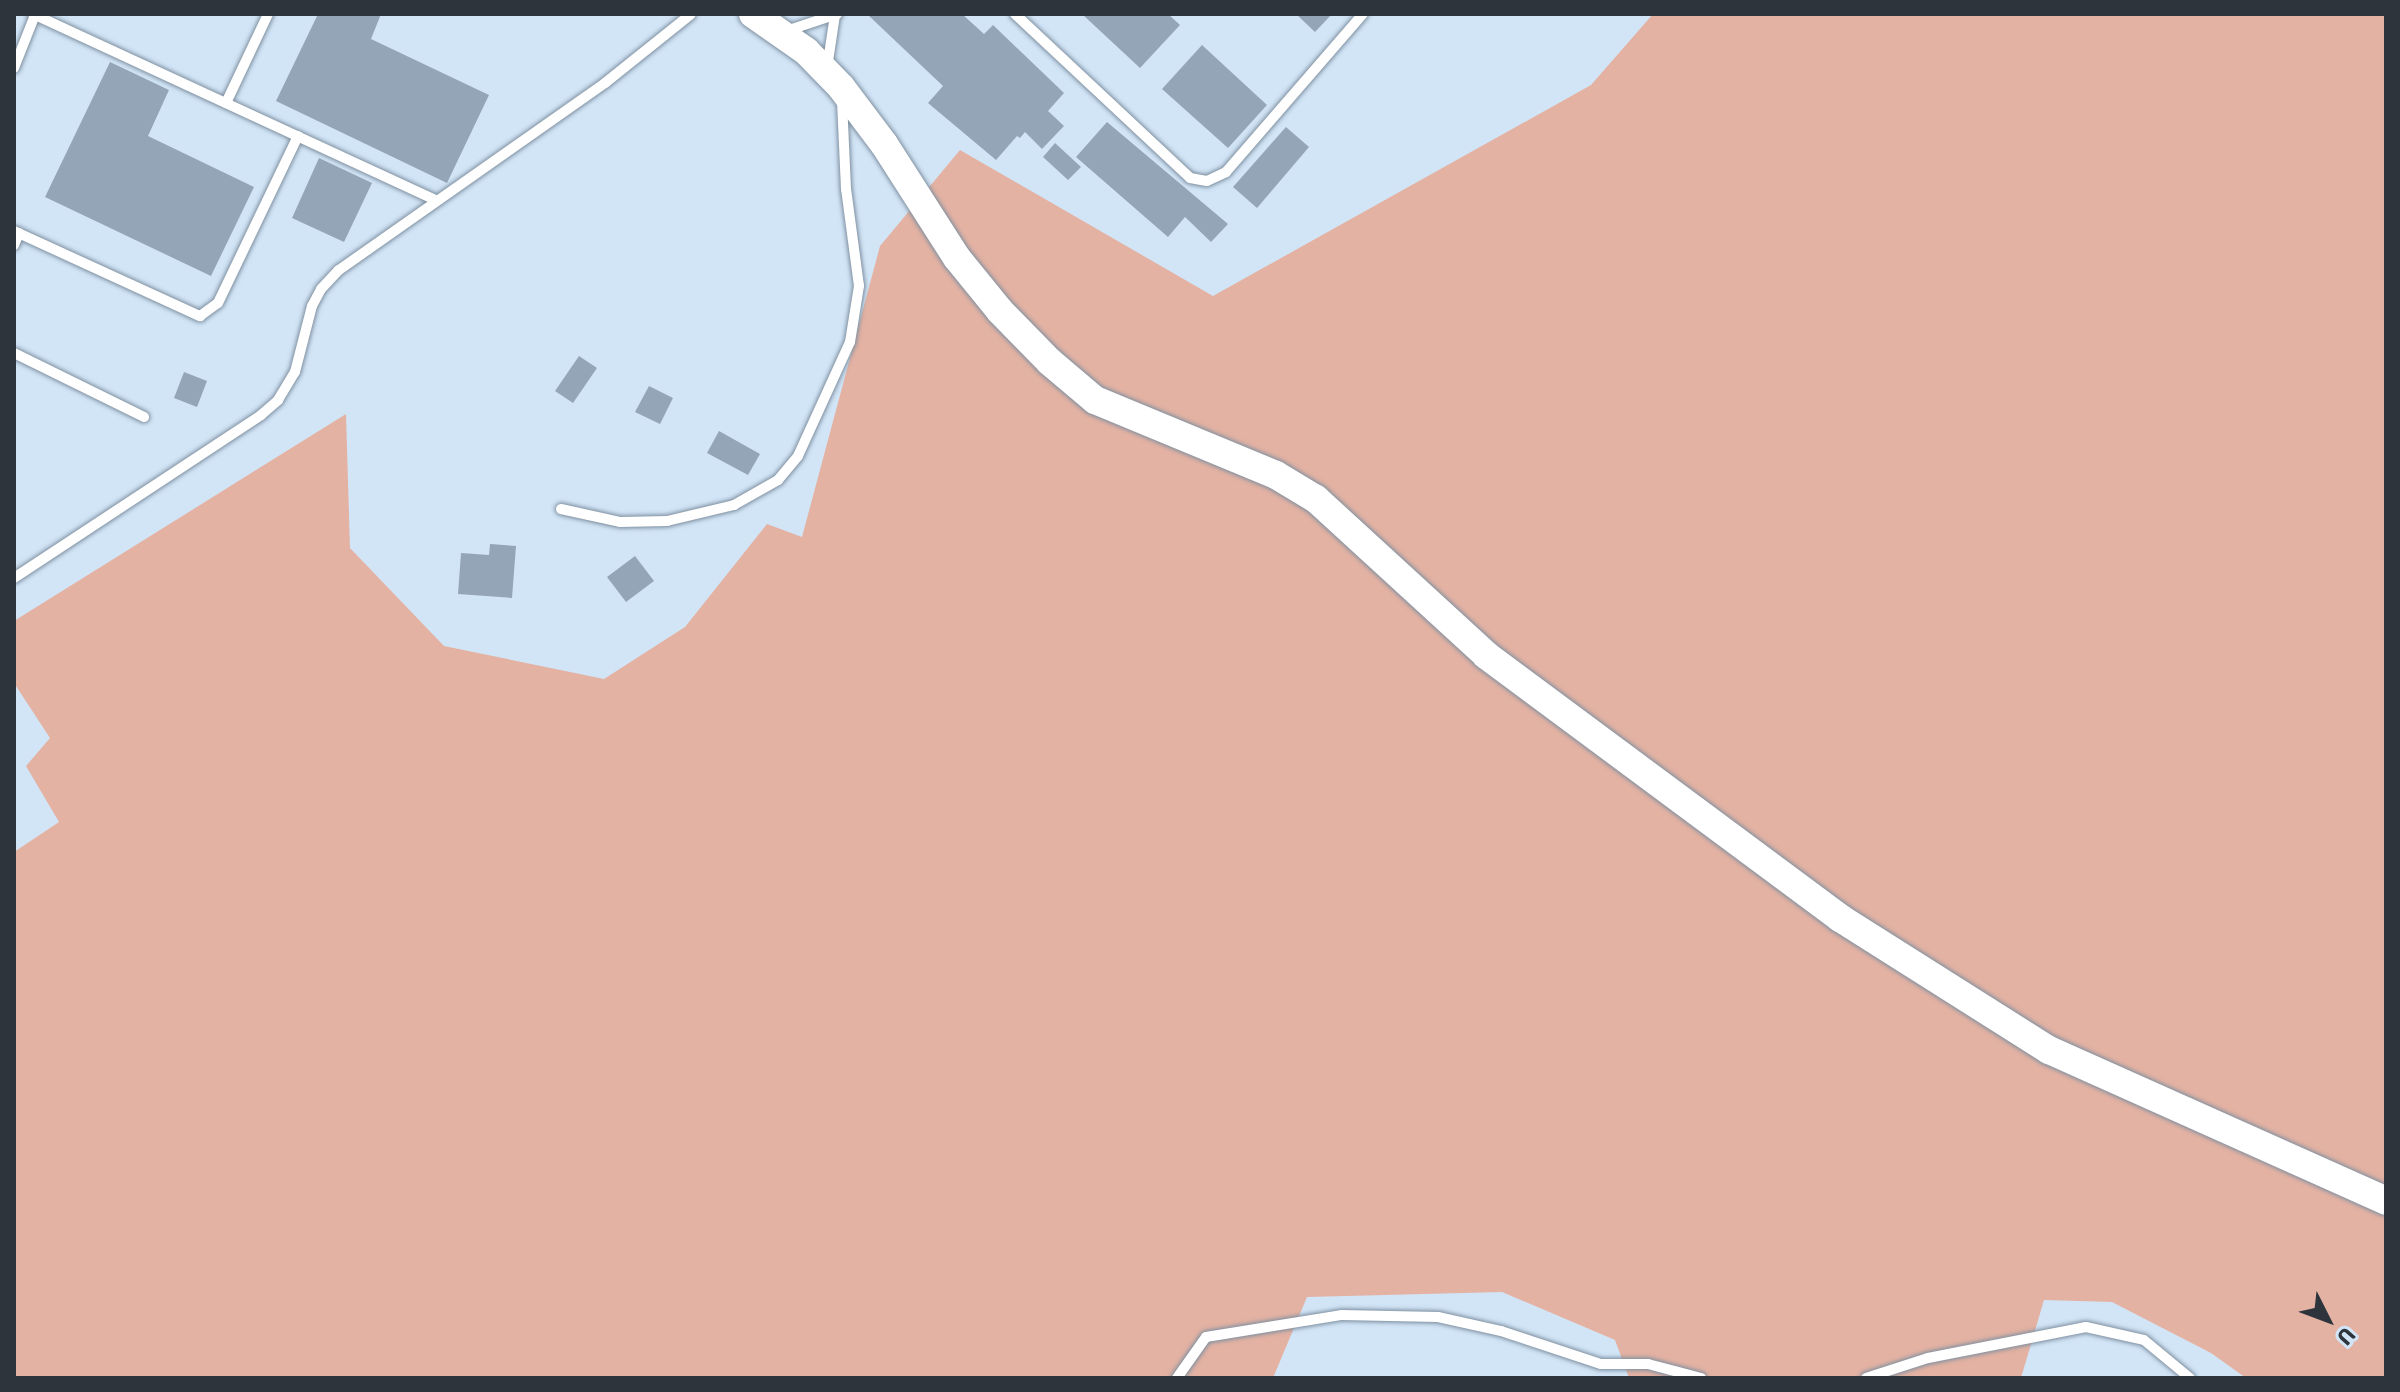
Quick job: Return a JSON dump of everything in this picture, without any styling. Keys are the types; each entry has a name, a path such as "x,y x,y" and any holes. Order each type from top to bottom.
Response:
{"main road":[{"path":"753,14 806,51 834,79 884,144 974,279 1050,362 1095,400 1276,475 1316,499 1486,655 1840,918 2049,1050 2386,1201"}],"lane":[{"path":"14,68 34,14 436,200"},
{"path":"226,103 268,14"},
{"path":"14,578 261,415 278,400 295,372 312,306 321,289 339,270 605,83 691,14"},
{"path":"1015,14 1190,178 1207,181 1226,172 1363,14"},
{"path":"561,509 620,522 667,521 734,505 778,480 798,456 850,342 859,286 834,79 836,15 780,33"},
{"path":"14,245 16,232 200,316 218,303 298,136"},
{"path":"14,353 144,417"},
{"path":"1177,1378 1206,1337 1342,1315 1438,1317 1501,1331 1601,1364 1648,1364 1701,1378"},
{"path":"1866,1378 1928,1358 2086,1327 2144,1340 2190,1378"}],"shaded area":[{"path":"1653,14 2386,14 2386,1378 2246,1378 2211,1353 2112,1302 2044,1300 2021,1378 1629,1378 1615,1340 1502,1292 1307,1297 1273,1378 14,1378 14,852 59,822 26,766 50,738 14,683 14,621 346,414 350,548 444,646 604,679 685,627 767,524 802,537 880,246 960,150 1213,296 1591,85"}],"building":[{"path":"318,14 381,14 371,39 489,95 447,183 276,101"},
{"path":"867,14 962,14 984,34 993,25 1064,93 1048,111 1064,126 1042,149 1025,132 1020,138 1017,136 996,160 928,103 943,86"},
{"path":"1082,14 1168,14 1180,25 1140,68"},
{"path":"1296,14 1332,14 1315,32"},
{"path":"1202,45 1267,105 1228,148 1162,89"},
{"path":"110,62 169,90 148,136 254,187 211,276 45,197"},
{"path":"1107,122 1228,224 1211,242 1185,217 1168,237 1076,157"},
{"path":"1286,127 1309,147 1257,208 1233,187"},
{"path":"1055,143 1081,167 1068,180 1043,157"},
{"path":"319,158 372,183 344,242 292,218"},
{"path":"579,356 597,368 573,403 555,391"},
{"path":"184,372 207,381 197,407 174,398"},
{"path":"649,386 673,398 660,424 635,412"},
{"path":"719,431 760,454 748,475 707,453"},
{"path":"490,544 516,546 512,598 458,594 461,553 489,555"},
{"path":"635,556 654,581 626,602 607,577"}]}
